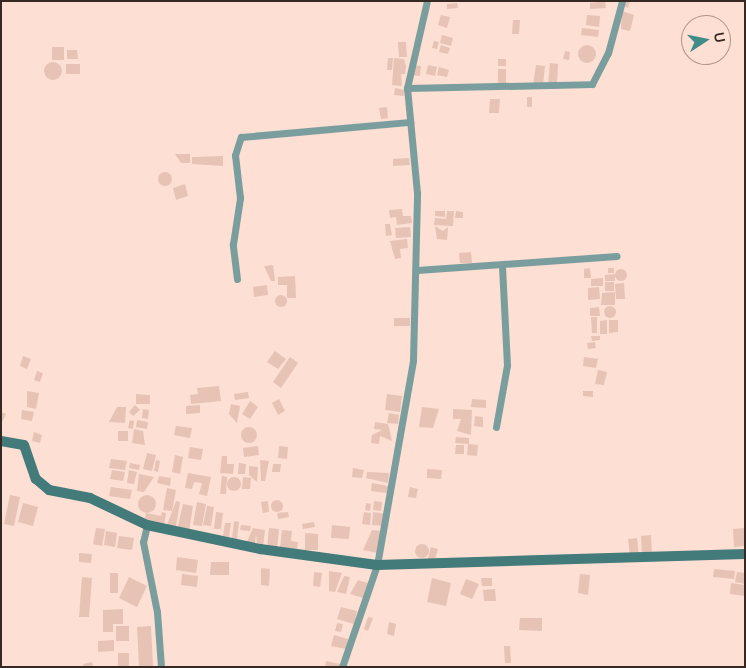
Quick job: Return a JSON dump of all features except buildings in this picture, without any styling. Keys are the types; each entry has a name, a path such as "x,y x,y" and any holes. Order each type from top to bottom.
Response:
{"main road":[{"path":"1,441 24,445 32,472 44,487 90,498 147,526 260,550 376,564 745,554"}],"street":[{"path":"342,667 376,564 413,360 418,193 408,88 427,1"},
{"path":"408,88 592,84 611,45 622,1"},
{"path":"237,279 233,244 240,198 235,155 241,137 410,122"},
{"path":"417,270 617,256"},
{"path":"496,427 507,365 502,265"},
{"path":"147,526 143,542 158,612 161,667"}]}
